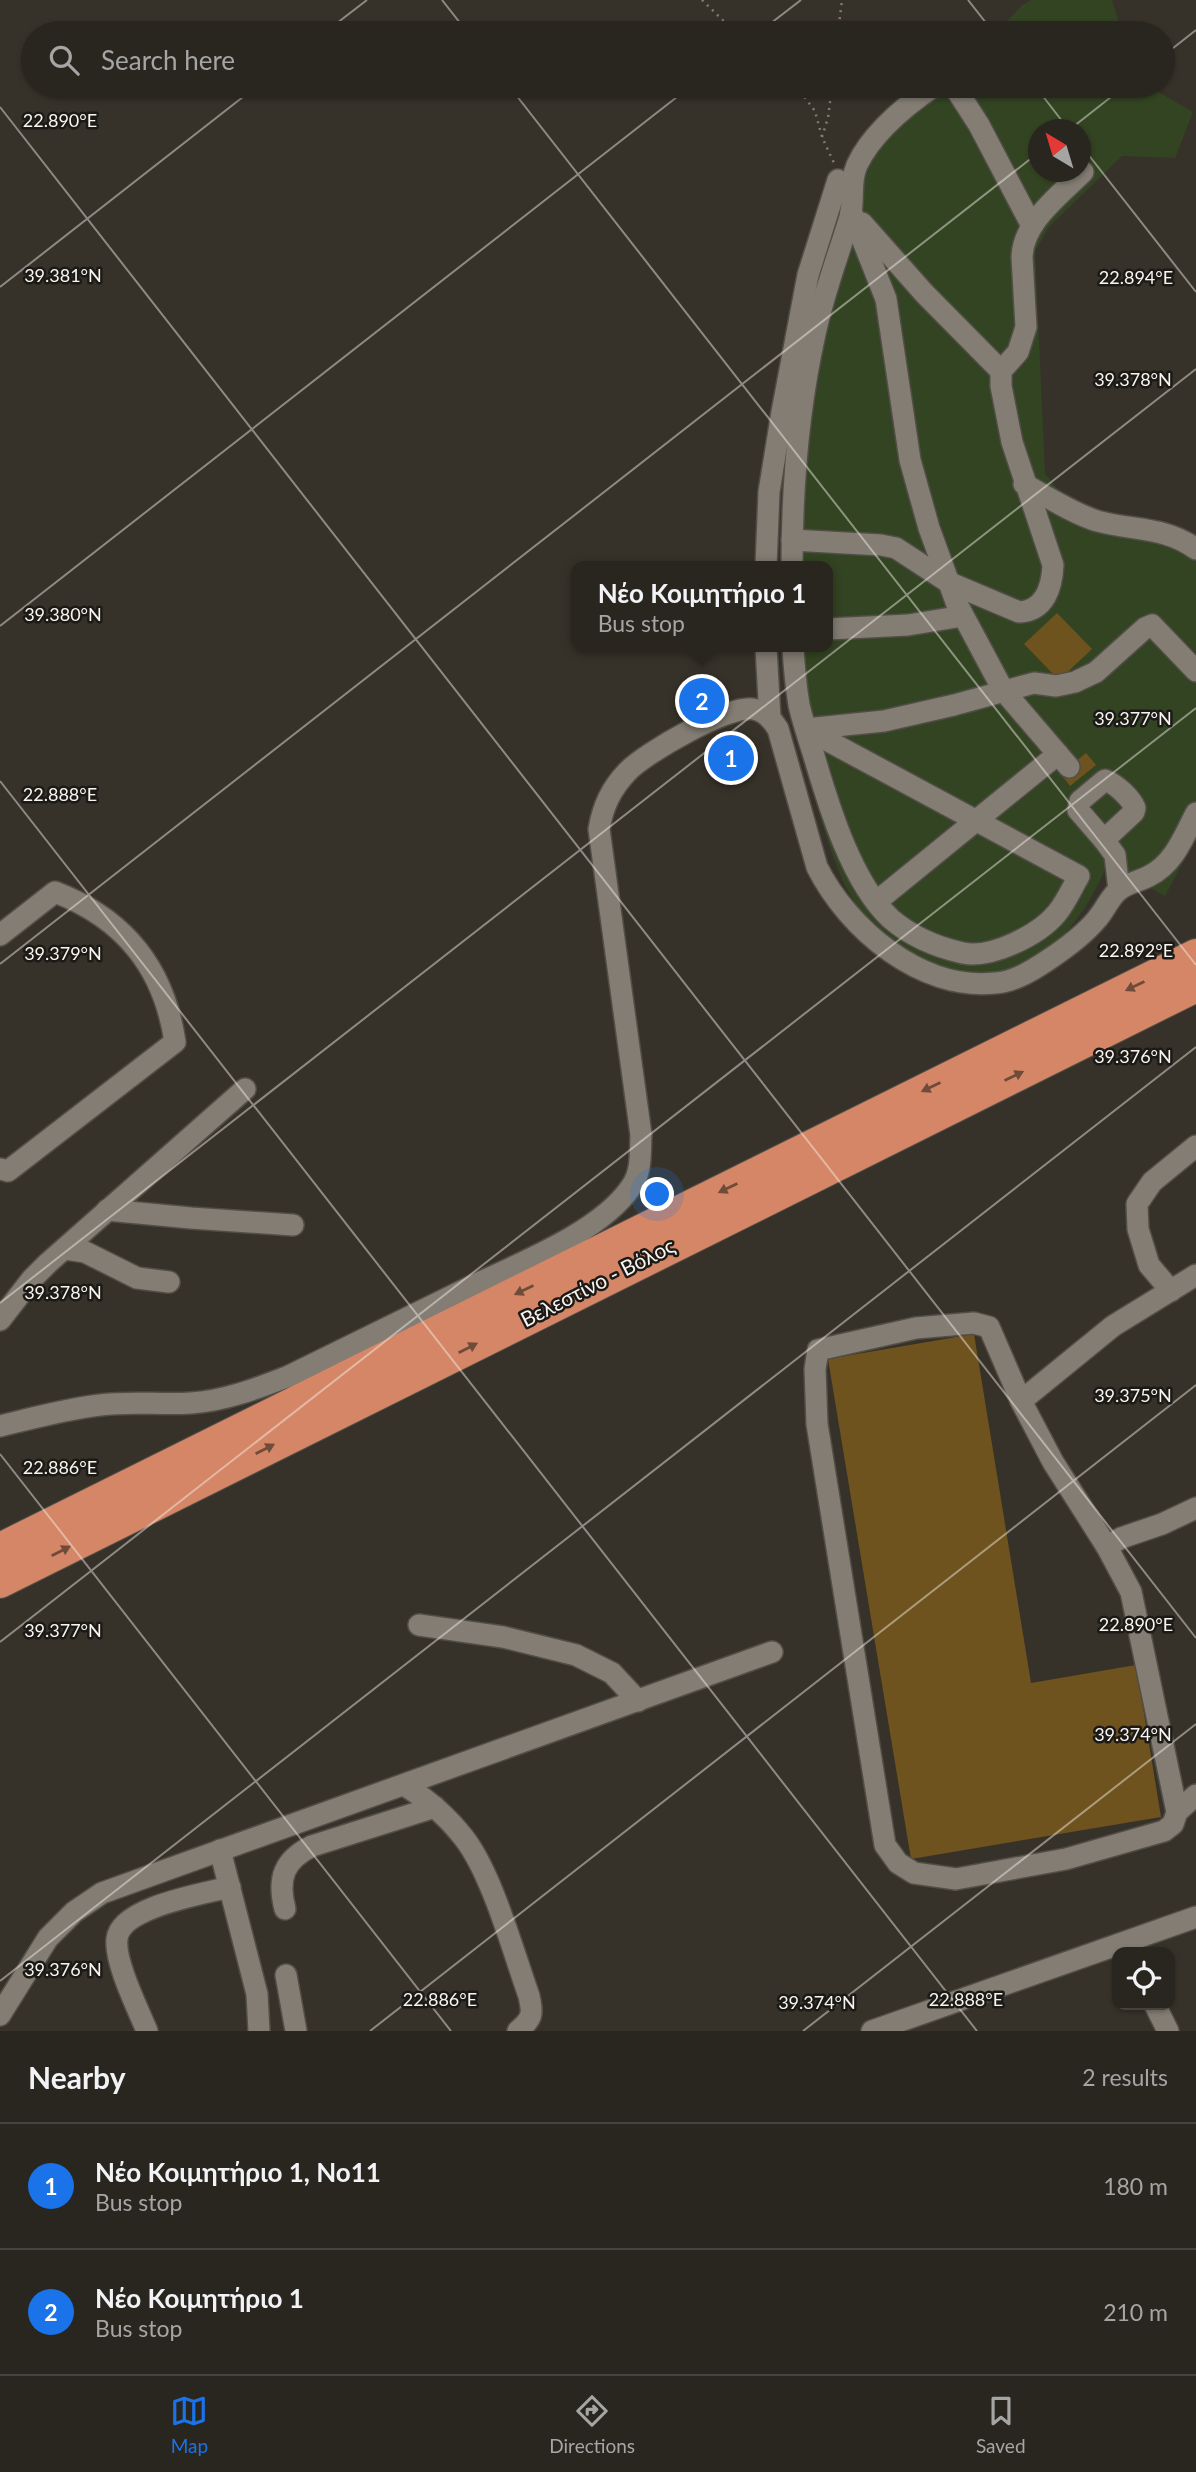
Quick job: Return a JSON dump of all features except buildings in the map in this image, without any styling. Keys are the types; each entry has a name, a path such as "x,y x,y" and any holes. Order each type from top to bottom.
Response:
{"highway":[{"name":"Βελεστίνο - Βόλος","path":"0,1549 1196,955"},
{"name":"Βελεστίνο - Βόλος","path":"0,1582 1196,986"}],"street":[{"path":"792,561 794,471 808,366 815,332 851,211 851,183 857,164 873,139 917,98"},
{"path":"962,98 979,125 1032,226"},
{"path":"766,561 769,492 782,412 808,275 838,180"},
{"path":"792,540 881,544 896,548 948,582 1019,612 1027,612 1040,604 1052,583 1053,565 1012,442 1001,386 1001,371 1018,352 1026,327 1022,245 1032,226 1074,182"},
{"path":"851,211 924,293 1001,371"},
{"path":"851,211 886,299 910,460 948,582 1003,690 1074,773 1080,802 1078,810 1115,855 1119,890"},
{"path":"1024,484 1083,516 1101,522 1163,532 1181,538 1196,550"},
{"path":"833,629 908,625 963,616"},
{"path":"806,729 884,721 1034,683 1056,686 1076,682 1096,673 1145,628 1152,625 1196,671"},
{"path":"766,652 770,718 780,736 817,867 825,884 858,924 893,953 931,974 960,982 995,984 1019,977 1046,961 1086,932 1119,890 1152,875 1169,862 1196,813"},
{"path":"794,652 800,706 806,729 835,820 862,880 876,902 891,918 913,936 971,955 990,953 1009,946 1057,913 1079,876 806,729"},
{"path":"0,1426 100,1405 192,1403 226,1398 262,1387 541,1252 589,1226 609,1211 631,1188 638,1176 641,1135 598,830 602,810 610,793 628,771 665,744 738,710 752,709 770,718"},
{"path":"876,902 975,821 1074,773 1101,782 1108,781 1135,805 1134,812 1104,840"},
{"path":"0,935 55,892 93,909 125,935 150,967 167,1003 175,1042 8,1171 0,1169"},
{"path":"0,1320 32,1279 245,1089"},
{"path":"1171,1291 1149,1265 1138,1229 1137,1204 1152,1182 1196,1146"},
{"path":"107,1210 293,1225"},
{"path":"65,1249 85,1252 136,1278 169,1282"},
{"path":"1021,1401 1113,1326 1196,1275"},
{"path":"974,1323 989,1327 1021,1401 1053,1462 1107,1547 1131,1592 1177,1812 1173,1825 1164,1831 1066,1859 956,1879 915,1873 898,1863 885,1845 817,1424 815,1369 818,1350 916,1328 974,1323"},
{"path":"1107,1547 1121,1538 1162,1524 1196,1508"},
{"path":"419,1625 503,1637 576,1655 612,1673 638,1701"},
{"path":"0,2015 48,1938 74,1912 102,1893 772,1652"},
{"path":"404,1785 435,1807 465,1839 476,1857 530,1996 533,2013 527,2024 518,2031"},
{"path":"1177,1812 1196,1795"},
{"path":"285,1909 282,1883 289,1863 297,1854 312,1846 435,1807"},
{"path":"220,1850 257,1994 259,2031"},
{"path":"147,2031 123,1970 116,1940 121,1926 140,1912 230,1887"},
{"path":"1127,1947 1196,1917"},
{"path":"872,2031 1112,1952"},
{"path":"286,1975 296,2031"},
{"path":"1158,2010 1168,2031"}],"path":[{"path":"702,0 724,21"},
{"path":"839,21 842,0"},
{"path":"806,98 816,111 822,137 838,180"},
{"path":"822,137 830,98"}],"green space":[{"path":"1031,0 1112,0 1118,21 1008,21 1022,5"},
{"path":"914,98 1169,98 1193,112 1175,158 1122,156 1050,226 1035,251 1045,474 1065,497 1092,512 1196,541 1196,838 1165,896 1107,865 1088,902 1064,935 1032,961 994,976 978,976 942,968 902,951 882,938 856,905 831,851 814,794 786,652 833,652 833,561 783,561 844,225 845,183"}],"place":[{"name":"Νέο Κοιμητήριο 1","path":"702,701"},
{"name":"Νέο Κοιμητήριο 1, Νο11","path":"731,758"}]}
